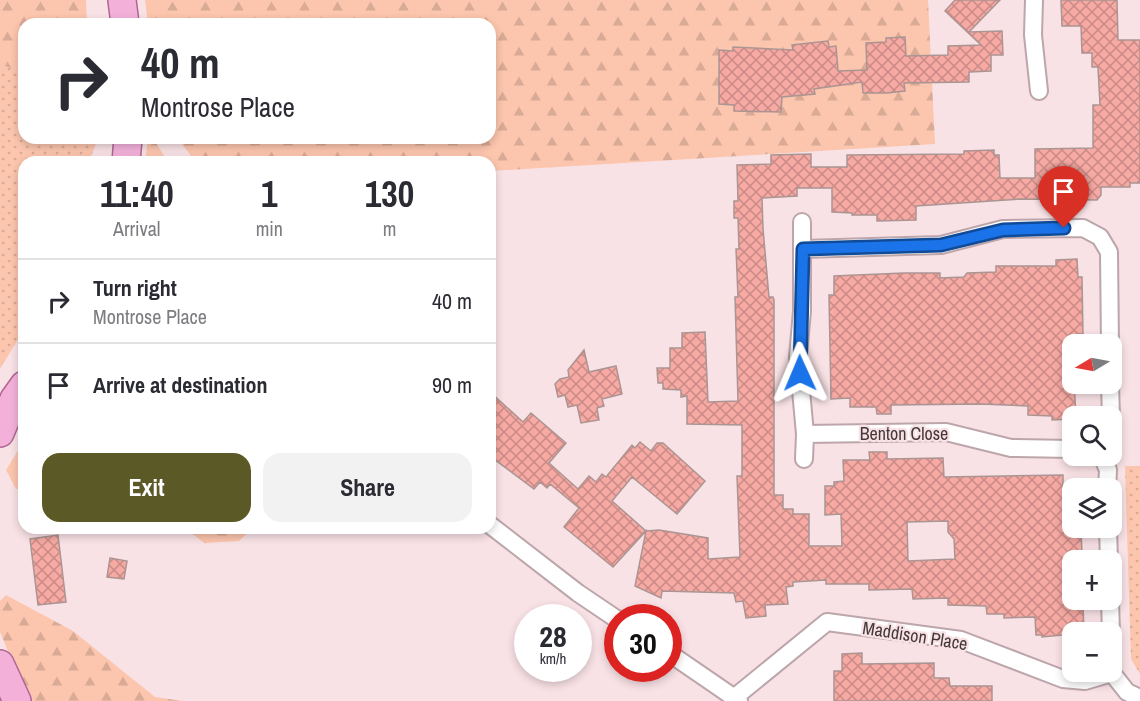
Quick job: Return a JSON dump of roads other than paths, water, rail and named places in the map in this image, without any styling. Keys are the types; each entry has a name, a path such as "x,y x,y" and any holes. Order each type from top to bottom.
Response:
{"main road":[{"path":"122,0 124,18"},
{"path":"0,433 18,393"},
{"path":"0,663 17,701"}],"street":[{"path":"1034,0 1033,35 1039,91"},
{"path":"802,222 798,357 805,434 804,459"},
{"path":"803,249 941,245 1003,230 1083,228 1100,237 1109,252 1110,334"},
{"name":"Benton Close","path":"805,434 946,432 1011,448 1062,448"},
{"path":"496,530 578,594 604,611"},
{"name":"Maddison Place","path":"737,699 827,622 961,640 1062,679"},
{"path":"682,662 737,699"},
{"name":"Maddison Place","path":"1119,682 1126,692 1140,698"}]}
